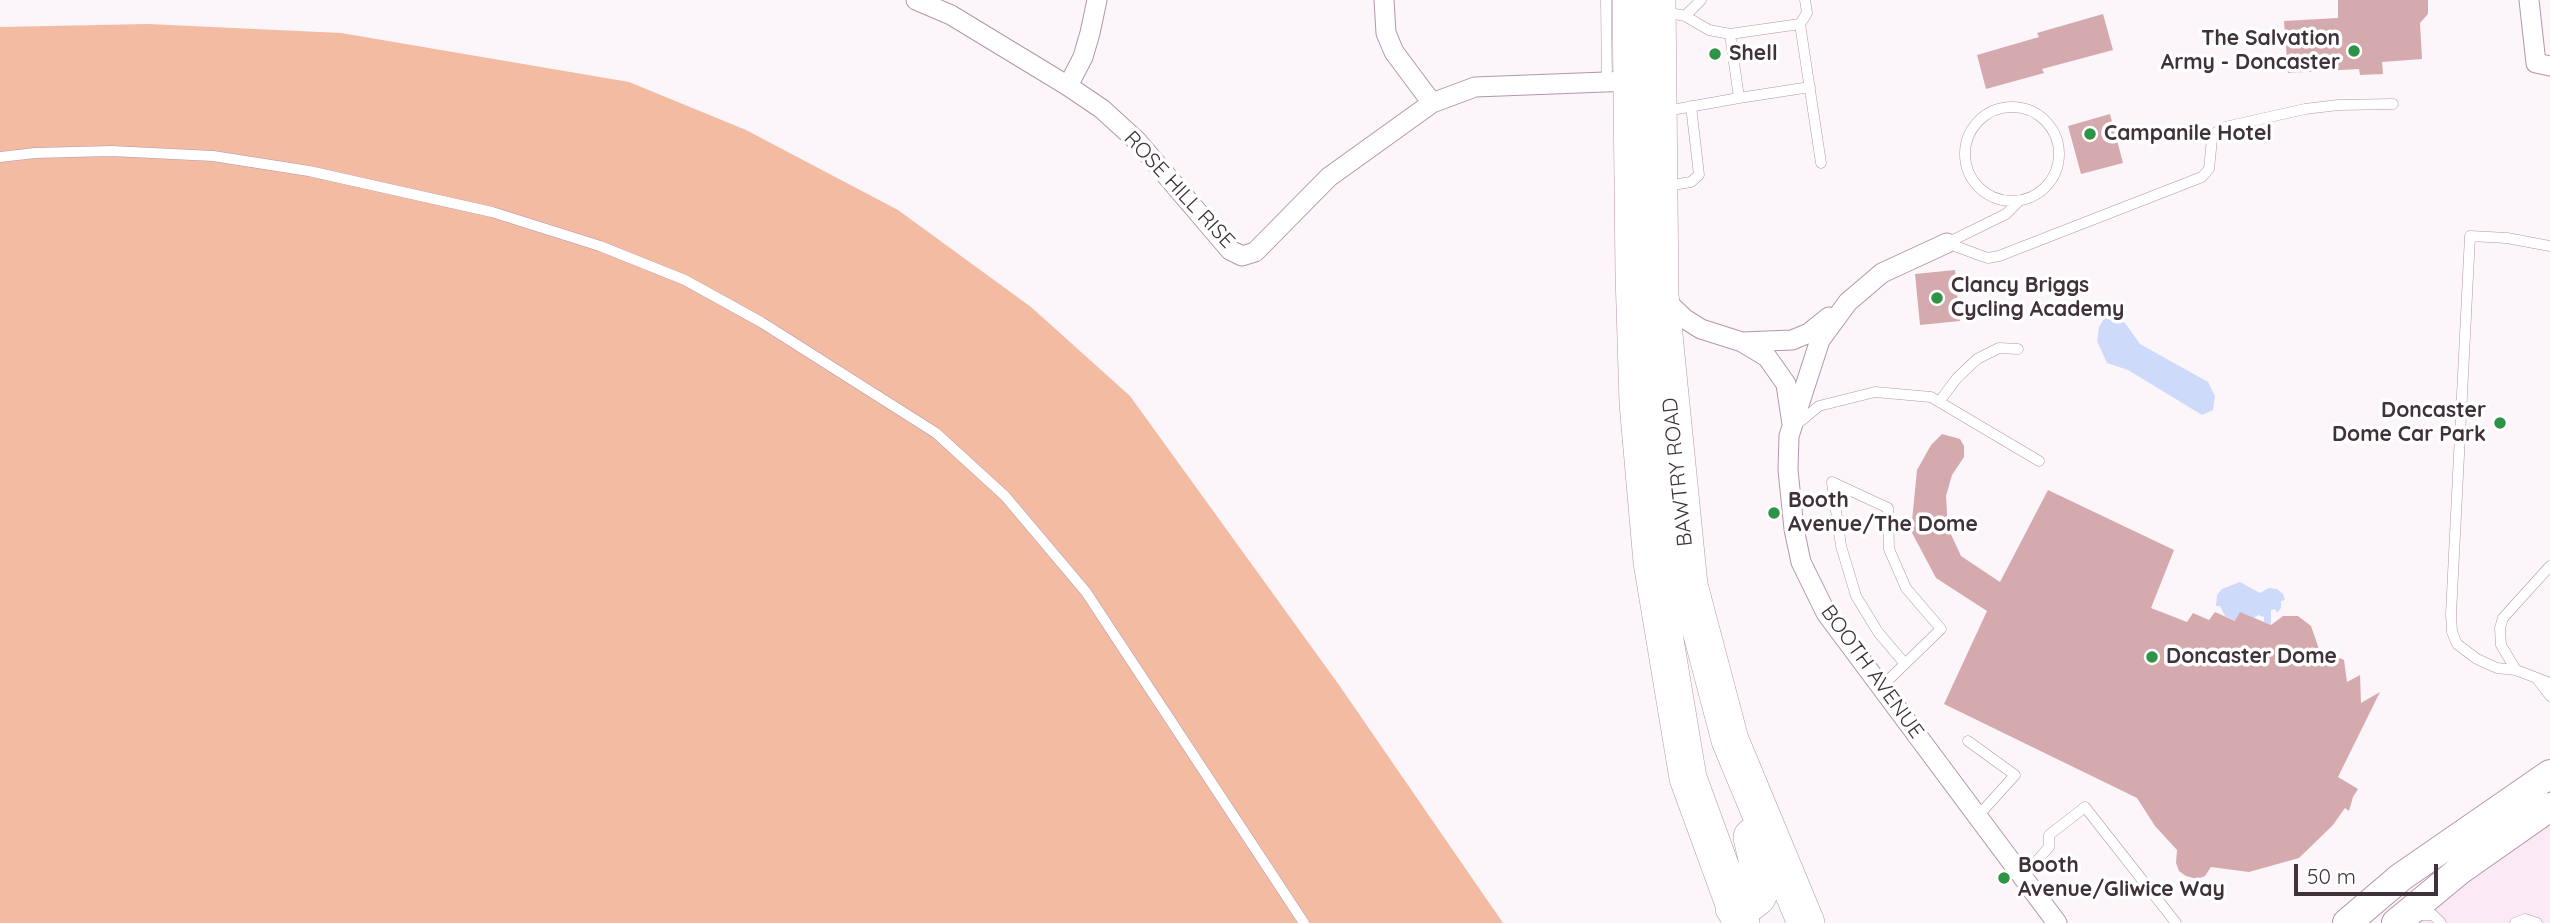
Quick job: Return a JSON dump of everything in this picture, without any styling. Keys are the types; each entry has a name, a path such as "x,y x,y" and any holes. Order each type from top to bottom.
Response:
{"highway":[{"name":"BAWTRY ROAD","path":"1658,7 1619,81 1689,585 1730,740 1806,923"},
{"name":"BAWTRY ROAD","path":"1658,7 1674,110 1659,187 1647,284 1638,403 1652,562 1688,778 1737,915"},
{"path":"1730,740 1763,885 1757,897 1737,915"}],"street":[{"name":"ROSE HILL RISE","path":"916,0 951,15 1102,109 1137,141 1230,250 1242,256 1255,252 1329,177 1432,103 1475,87 1619,81"},
{"path":"1068,86 1083,57 1097,0"},
{"path":"1384,0 1386,33 1394,51 1432,103"},
{"path":"2529,0 2536,63 2550,66"},
{"name":"BOOTH AVENUE","path":"1947,243 1882,273 1848,302 1820,340 1789,436 1788,470 1794,529 1801,562 1826,613 2057,923"},
{"path":"1647,284 1685,319 1701,329 1742,342 1767,356 1786,384 1793,428"},
{"path":"1742,342 1792,340 1809,333 1848,302"},
{"path":"2347,923 2412,869 2550,774"},
{"path":"2400,920 2460,870 2550,807"}],"lane":[{"path":"1606,0 1619,81"},
{"path":"1658,7 1701,0"},
{"path":"1805,0 1807,13 1800,24 1821,163"},
{"path":"1658,7 1709,30 1730,34 1800,24"},
{"path":"1730,34 1739,99"},
{"path":"1674,110 1810,87"},
{"path":"1947,243 1988,258 1999,256 2202,177 2208,169 2212,139 2215,133 2225,127 2305,109 2338,105 2393,104"},
{"name":"BOOTH AVENUE","path":"1947,243 2006,215 2018,202 2033,197 2046,188 2057,169 2059,146 2054,131 2045,119 2016,107 2001,108 1986,114 1975,125 1967,139 1966,163 1976,184 1987,195 2002,201 2018,202"},
{"path":"0,157 35,153 111,151 213,156 333,177 492,212 600,246 685,280 761,322 936,433 1005,496 1086,592 1304,923"},
{"path":"2550,246 2507,238 2470,236 2452,632 2457,644 2476,659 2550,683"},
{"path":"1939,402 1956,378 1977,359 1999,348 2018,349"},
{"path":"1793,428 1819,406 1875,392 1931,397 2039,461"},
{"path":"1881,687 1905,664 1941,629 1906,588 1889,549 1888,509 1832,482 1841,546 1856,596 1878,632 1905,664"},
{"path":"2516,670 2501,645 2500,628 2503,618 2550,566"},
{"path":"2537,680 2550,696"},
{"path":"1968,741 2015,775 1978,816"},
{"path":"2022,877 2049,847 2049,835 2085,807 2176,923"},
{"path":"2400,920 2424,914 2433,915 2441,923"},
{"path":"2515,923 2525,919 2537,923"}],"shaded area":[{"path":"148,24 341,33 629,82 746,130 898,210 1031,307 1130,396 1339,685 1503,923 0,923 0,27"},
{"path":"2550,804 2550,923 2396,923"}],"water":[{"path":"2109,311 2125,323 2140,344 2208,382 2215,396 2213,410 2202,415 2128,370 2107,363 2097,341 2099,327"},
{"path":"2240,582 2260,593 2269,588 2277,589 2283,594 2285,600 2281,601 2281,608 2277,613 2275,609 2271,610 2271,625 2258,615 2242,624 2225,616 2220,606 2216,606 2217,595 2222,589"}],"building":[{"path":"2338,0 2428,0 2428,14 2420,23 2422,59 2382,62 2383,74 2360,75 2359,69 2288,73 2284,21 2338,18"},
{"path":"2103,14 2113,50 2042,69 2044,73 1986,89 1977,55 2039,37 2037,33"},
{"path":"2110,114 2123,163 2081,174 2068,126"},
{"name":"Clancy Briggs Cycling Academy","path":"1955,270 1960,321 1920,325 1915,274"},
{"name":"Doncaster Dome","path":"1942,434 1960,439 1964,446 1964,457 1952,475 1946,496 1948,528 1961,556 2000,582 2048,490 2174,550 2151,608 2187,622 2193,613 2209,620 2215,612 2235,621 2240,612 2271,625 2283,616 2298,616 2311,626 2319,649 2344,660 2347,682 2360,675 2361,703 2380,692 2338,777 2358,789 2349,811 2345,808 2333,825 2299,858 2249,872 2211,867 2205,876 2197,879 2179,871 2176,863 2177,850 2155,826 2137,798 1944,704 1987,611 1936,578 1911,531 1917,470 1931,445"}],"place":[{"name":"The Salvation Army - Doncaster","path":"2354,51"},
{"name":"Shell","path":"1715,54"},
{"name":"Campanile Hotel","path":"2090,134"},
{"name":"Clancy Briggs Cycling Academy","path":"1937,298"},
{"name":"Doncaster Dome Car Park","path":"2500,423"},
{"name":"Booth Avenue/The Dome","path":"1774,513"},
{"name":"Doncaster Dome","path":"2152,657"},
{"name":"Booth Avenue/Gliwice Way","path":"2004,878"}]}
